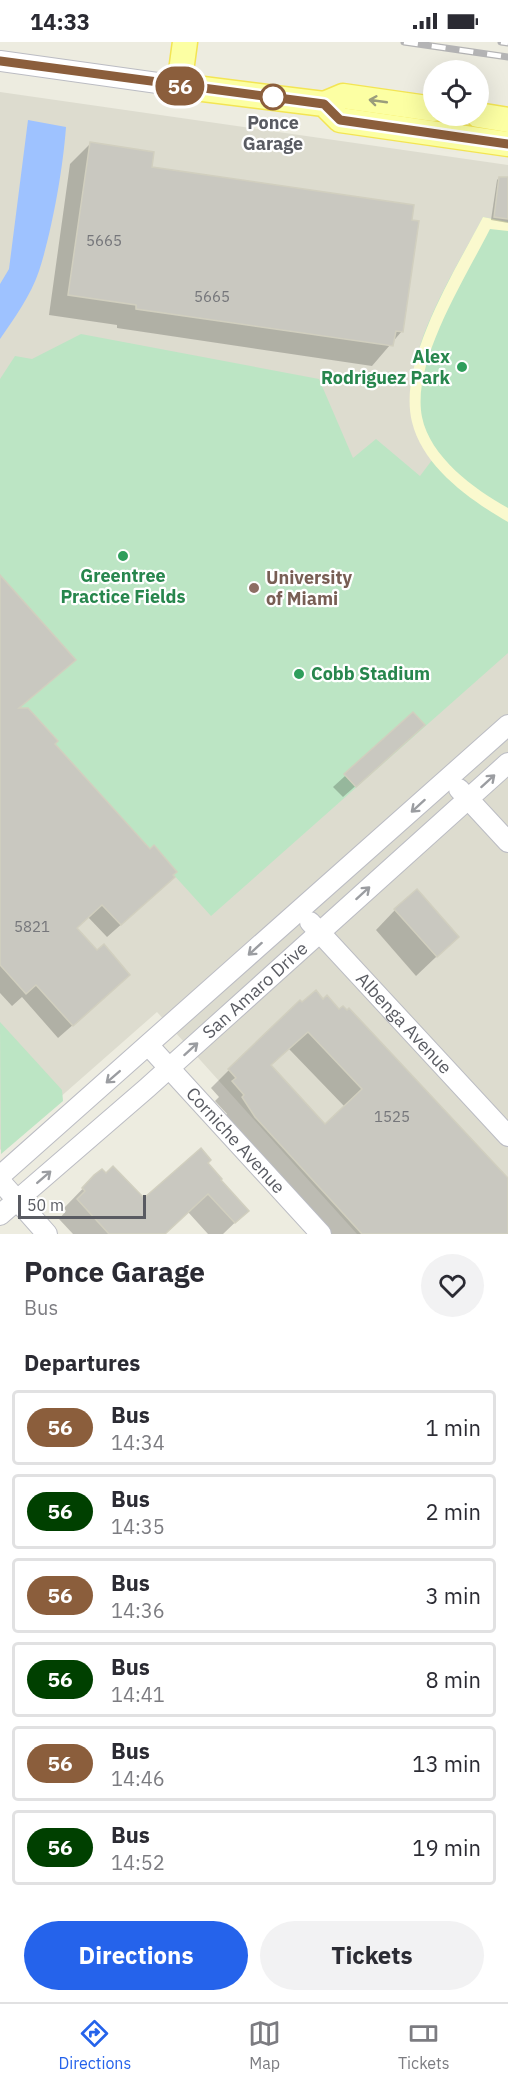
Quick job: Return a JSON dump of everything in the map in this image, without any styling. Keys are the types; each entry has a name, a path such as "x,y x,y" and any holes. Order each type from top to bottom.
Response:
{"main road":[{"path":"185,42 179,86 324,104 343,96 423,107"},
{"path":"324,104 340,120 508,144"},
{"path":"489,117 508,120"}],"street":[{"path":"0,61 179,86"},
{"name":"San Amaro Drive","path":"0,1176 508,725"},
{"name":"San Amaro Drive","path":"0,1215 169,1068 508,763"},
{"path":"449,778 508,842"},
{"name":"Albenga Avenue","path":"299,911 508,1136"},
{"name":"Corniche Avenue","path":"148,1046 321,1234"},
{"path":"0,1181 47,1234"}],"shaded area":[{"name":"University of Miami","path":"0,92 508,165 508,1234 357,1234 157,1012 0,1150"},
{"path":"483,217 508,222 508,653 211,916 55,744 58,740 41,722 37,725 21,707 0,654 0,379 15,356 32,359 81,334 319,379 353,458 376,439 420,476 432,460 416,432 411,402 414,370 423,337 437,304"},
{"path":"0,1022 62,1090 63,1101 1,1154"}],"sand":[{"path":"483,217 508,222 508,231 490,229 443,320 425,371 421,395 422,417 427,432 444,458 468,481 508,508 508,522 464,493 437,468 426,454 418,438 412,422 410,398 413,372 421,344 445,289"}],"water":[{"path":"28,120 66,127 62,162 52,219 36,280 0,339 0,284 9,269"}],"building":[{"path":"90,142 154,152 152,167 414,205 412,220 419,221 403,332 396,331 393,346 136,309 136,305 68,295"},
{"path":"499,177 508,177 508,219 494,217"},
{"path":"0,575 76,660 19,708 28,708 58,741 55,744 150,849 154,845 177,872 173,875 175,877 121,925 102,905 77,928 97,950 104,944 130,975 73,1026 36,985 26,994 0,965"},
{"path":"413,712 425,725 356,787 344,774"},
{"path":"417,889 459,937 437,957 394,909"},
{"path":"316,990 323,999 327,995 339,1009 343,1006 347,1010 349,1008 508,1178 508,1234 362,1234 255,1117 242,1097 244,1095 232,1081 236,1078 228,1069 300,1000 302,1002","holes":["308,1032 362,1089 325,1124 271,1065"]},
{"path":"201,1148 211,1160 208,1163 249,1211 235,1223 208,1194 165,1234 109,1234 77,1199 85,1191 82,1188 94,1175 102,1169 106,1173 113,1166 144,1198"}],"railway":[{"path":"404,42 508,57"},
{"path":"501,42 508,43"}],"bus line":[{"name":"56","path":"0,61 324,104 340,120 508,144"}],"place":[{"name":"Ponce Garage","path":"273,97"},
{"name":"Alex Rodriguez Park","path":"462,367"},
{"name":"Greentree Practice Fields","path":"123,556"},
{"name":"University of Miami","path":"254,588"},
{"name":"Cobb Stadium","path":"299,674"}]}
